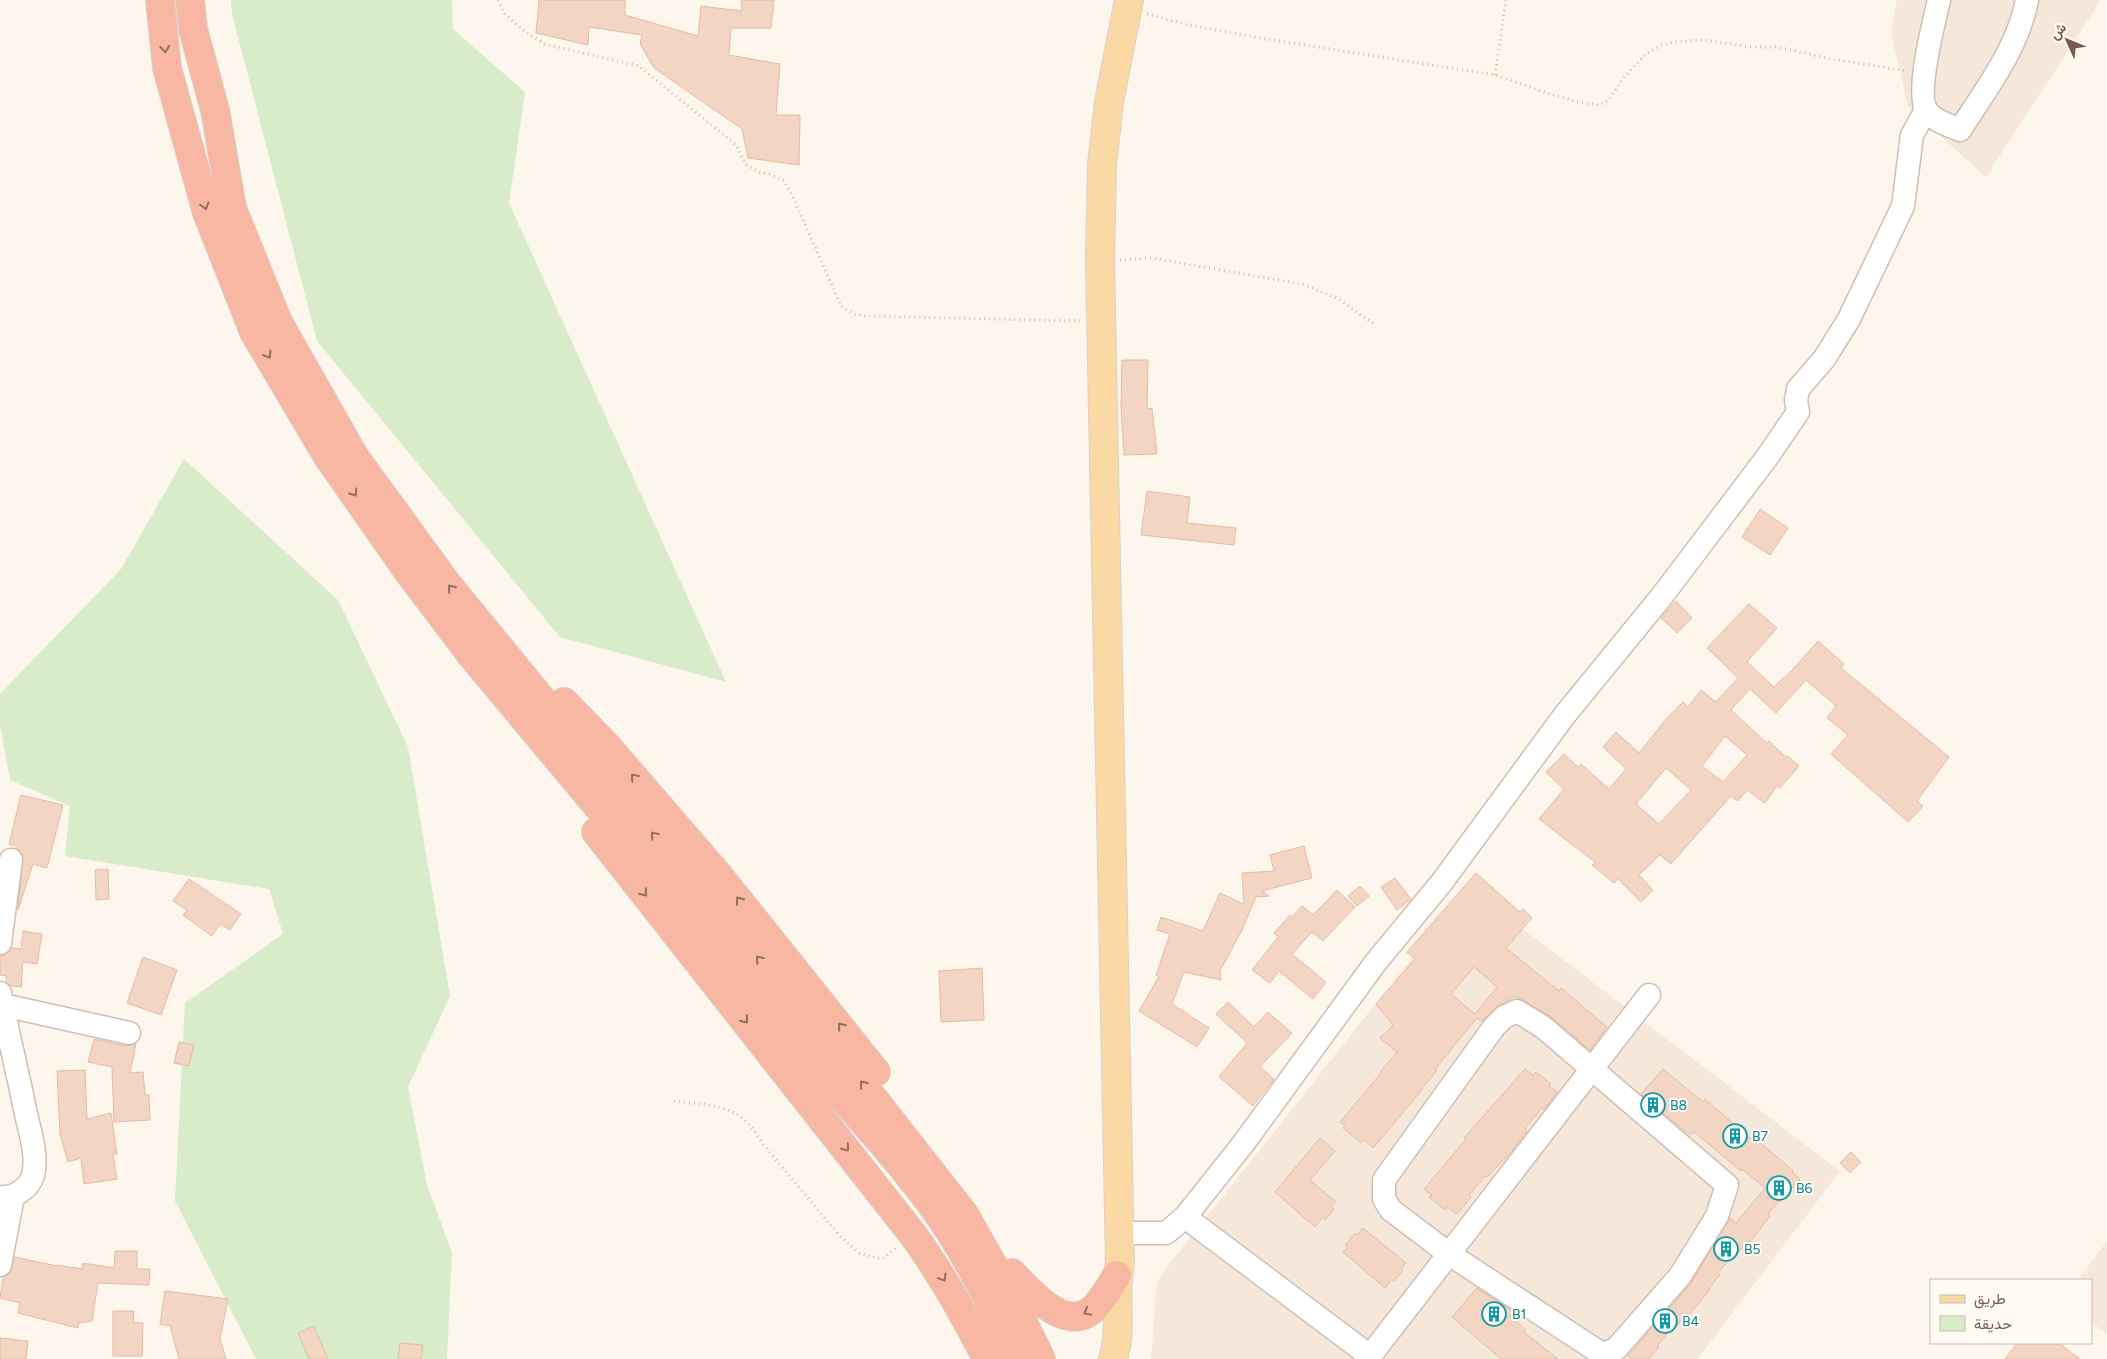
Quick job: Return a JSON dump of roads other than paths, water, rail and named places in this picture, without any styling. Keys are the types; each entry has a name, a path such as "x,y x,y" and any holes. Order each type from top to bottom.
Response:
{"highway":[{"path":"160,0 167,68 207,213 254,332 328,457 407,570 472,656 834,1089 878,1138 941,1218 967,1262 1018,1359"},
{"path":"190,0 193,29 215,110 232,208 278,322 354,456 448,585 611,784 844,1061 964,1214 1006,1288 1041,1359"},
{"path":"469,610 606,745 720,877 849,1036 967,1196 1060,1359"},
{"path":"472,656 554,779 914,1236 960,1307 987,1359"},
{"path":"1012,1273 1036,1298 1055,1312 1069,1316 1082,1316 1092,1310 1118,1270"}],"main road":[{"path":"1114,1359 1117,1334 1119,1233 1100,261 1102,165 1108,111 1128,5"},
{"path":"1118,1270 1126,1279 1130,1359"}],"street":[{"path":"1938,0 1922,90 1926,110 1938,121 1960,130 2007,54 2022,25 2027,0"},
{"path":"1119,1233 1166,1233 1185,1217 1243,1144 1376,962 1442,882 1564,716 1662,596 1768,456 1798,412 1796,400 1798,389 1824,359 1849,319 1903,206 1912,134 1926,110"},
{"path":"0,943 11,860"},
{"path":"1185,1217 1371,1358 1649,996"},
{"path":"0,1265 7,1196 27,1187 33,1176 34,1157 1,999 129,1033"},
{"path":"1516,1012 1543,1027 1727,1185 1717,1216 1680,1276 1616,1349 1602,1354 1449,1254 1390,1210 1384,1199 1384,1180 1494,1027 1504,1017 1516,1012"}],"place":[{"name":"B8","path":"1653,1105"},
{"name":"B7","path":"1735,1136"},
{"name":"B6","path":"1779,1188"},
{"name":"B5","path":"1726,1249"},
{"name":"B1","path":"1494,1314"},
{"name":"B4","path":"1665,1321"}]}
